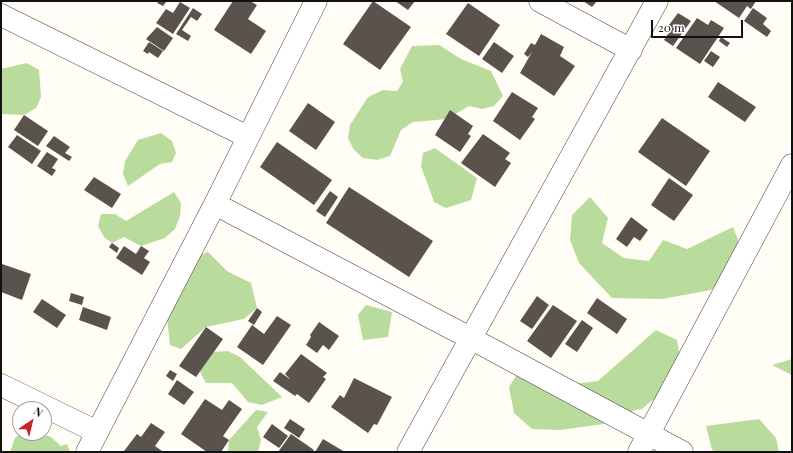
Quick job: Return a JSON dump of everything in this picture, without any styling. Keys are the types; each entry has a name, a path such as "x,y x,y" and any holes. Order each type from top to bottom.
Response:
{"street":[{"path":"87,452 215,204 316,1"},
{"path":"540,1 631,50"},
{"path":"408,452 472,339 657,1"},
{"path":"1,15 248,136"},
{"path":"644,443 792,165"},
{"path":"215,204 472,339 644,443 682,452"},
{"path":"1,385 97,432"}],"green space":[{"path":"439,45 461,59 491,71 503,96 494,106 482,109 469,106 447,119 413,122 401,130 390,156 377,160 363,158 354,150 348,138 350,125 368,97 383,90 397,91 403,82 400,69 412,46"},
{"path":"27,63 39,70 41,97 36,108 24,115 1,114 1,69"},
{"path":"161,133 172,141 176,153 172,162 160,164 128,186 123,174 125,161 138,140"},
{"path":"435,148 477,178 471,200 446,208 434,202 421,166 423,153"},
{"path":"174,192 181,203 180,216 175,229 165,238 141,246 124,237 112,243 104,237 98,226 101,214 115,214 126,221"},
{"path":"590,197 608,218 602,243 624,258 649,261 663,240 687,249 733,227 743,252 731,274 711,290 662,299 612,298 579,263 570,240 572,215"},
{"path":"208,252 227,271 251,283 257,308 244,319 206,327 181,349 170,345 164,292 185,260"},
{"path":"366,305 392,312 388,337 363,340 358,315"},
{"path":"656,330 677,340 682,367 671,389 650,402 642,409 635,410 611,423 560,430 532,429 514,413 509,387 523,365 573,384 598,381"},
{"path":"228,351 240,357 282,397 262,405 248,402 232,383 206,383 200,372 203,359 214,352"},
{"path":"792,359 792,375 772,365"},
{"path":"256,410 268,412 257,427 261,440 258,452 228,452 229,440"},
{"path":"759,419 776,438 779,452 717,452 712,450 706,426"},
{"path":"52,438 61,446 67,444 70,452 10,452 14,441 52,441"}],"building":[{"path":"159,1 167,1 163,6 157,3"},
{"path":"233,1 250,1 257,5 248,19 266,31 251,54 214,30"},
{"path":"373,1 411,27 380,70 343,44"},
{"path":"395,1 415,1 408,10"},
{"path":"583,1 597,1 592,7"},
{"path":"714,1 756,1 751,9 747,6 739,18"},
{"path":"180,2 190,8 173,34 156,23 166,9 173,13"},
{"path":"468,3 500,25 479,56 446,34"},
{"path":"193,8 202,14 197,21 191,17 182,30 191,36 188,41 176,34"},
{"path":"753,8 767,18 763,24 771,31 767,37 744,21"},
{"path":"678,13 691,21 673,46 664,40 672,28 669,25"},
{"path":"697,18 708,25 711,20 724,28 700,64 676,48"},
{"path":"157,27 173,38 164,51 146,39"},
{"path":"541,34 564,47 560,56 575,66 554,96 520,73 532,52 528,57 524,54 531,43 535,45"},
{"path":"721,37 730,43 727,47 719,41"},
{"path":"149,42 163,51 158,58 149,52 148,54 143,51"},
{"path":"494,42 514,56 502,73 482,59"},
{"path":"711,51 720,57 713,67 704,61"},
{"path":"718,82 756,107 745,122 708,97"},
{"path":"512,92 538,108 532,117 535,119 520,140 493,121"},
{"path":"308,103 335,122 316,150 289,131"},
{"path":"450,110 473,126 468,134 471,136 460,152 435,135"},
{"path":"24,115 48,131 38,146 14,130"},
{"path":"662,118 710,151 686,186 638,152"},
{"path":"483,134 510,153 505,159 511,163 495,187 461,163"},
{"path":"17,135 41,151 32,164 8,147"},
{"path":"54,136 70,147 65,153 72,157 69,161 46,146"},
{"path":"277,142 332,180 314,205 260,167"},
{"path":"47,152 58,159 52,168 56,170 52,176 37,166"},
{"path":"94,177 121,194 112,208 84,190"},
{"path":"669,178 693,195 674,221 651,205"},
{"path":"349,187 433,241 409,277 326,223"},
{"path":"330,191 338,197 325,217 316,211"},
{"path":"631,217 648,230 640,241 634,237 627,247 616,239"},
{"path":"112,243 119,248 117,253 109,247"},
{"path":"124,246 136,254 141,246 149,251 144,258 150,262 142,275 116,258"},
{"path":"2,264 31,274 22,300 1,292"},
{"path":"71,293 84,297 82,305 69,301"},
{"path":"537,296 549,305 532,329 520,321"},
{"path":"597,298 627,319 617,334 587,313"},
{"path":"42,299 66,315 57,328 33,312"},
{"path":"553,305 577,321 551,358 527,341"},
{"path":"83,307 111,317 107,330 79,320"},
{"path":"257,308 262,312 254,325 248,321"},
{"path":"277,316 291,325 263,365 237,347 252,325 264,334"},
{"path":"582,320 593,328 577,352 565,344"},
{"path":"319,322 339,336 329,350 323,345 317,353 306,345 311,337 310,335"},
{"path":"206,327 223,339 196,377 179,366"},
{"path":"301,354 327,373 323,377 326,379 309,403 297,394 295,396 273,381 280,372 291,380 285,374"},
{"path":"170,370 177,374 173,381 166,376"},
{"path":"354,378 392,397 377,425 374,424 368,433 331,407 340,395 344,398"},
{"path":"177,380 194,392 184,405 168,394"},
{"path":"205,399 222,410 229,400 242,409 223,436 229,440 221,452 207,452 181,434"},
{"path":"290,419 305,429 299,438 284,428"},
{"path":"151,423 165,432 155,446 162,451 124,451 137,434 141,437"},
{"path":"272,424 288,436 279,448 263,437"},
{"path":"291,434 314,450 312,452 278,452"},
{"path":"323,439 345,452 315,452"}]}
